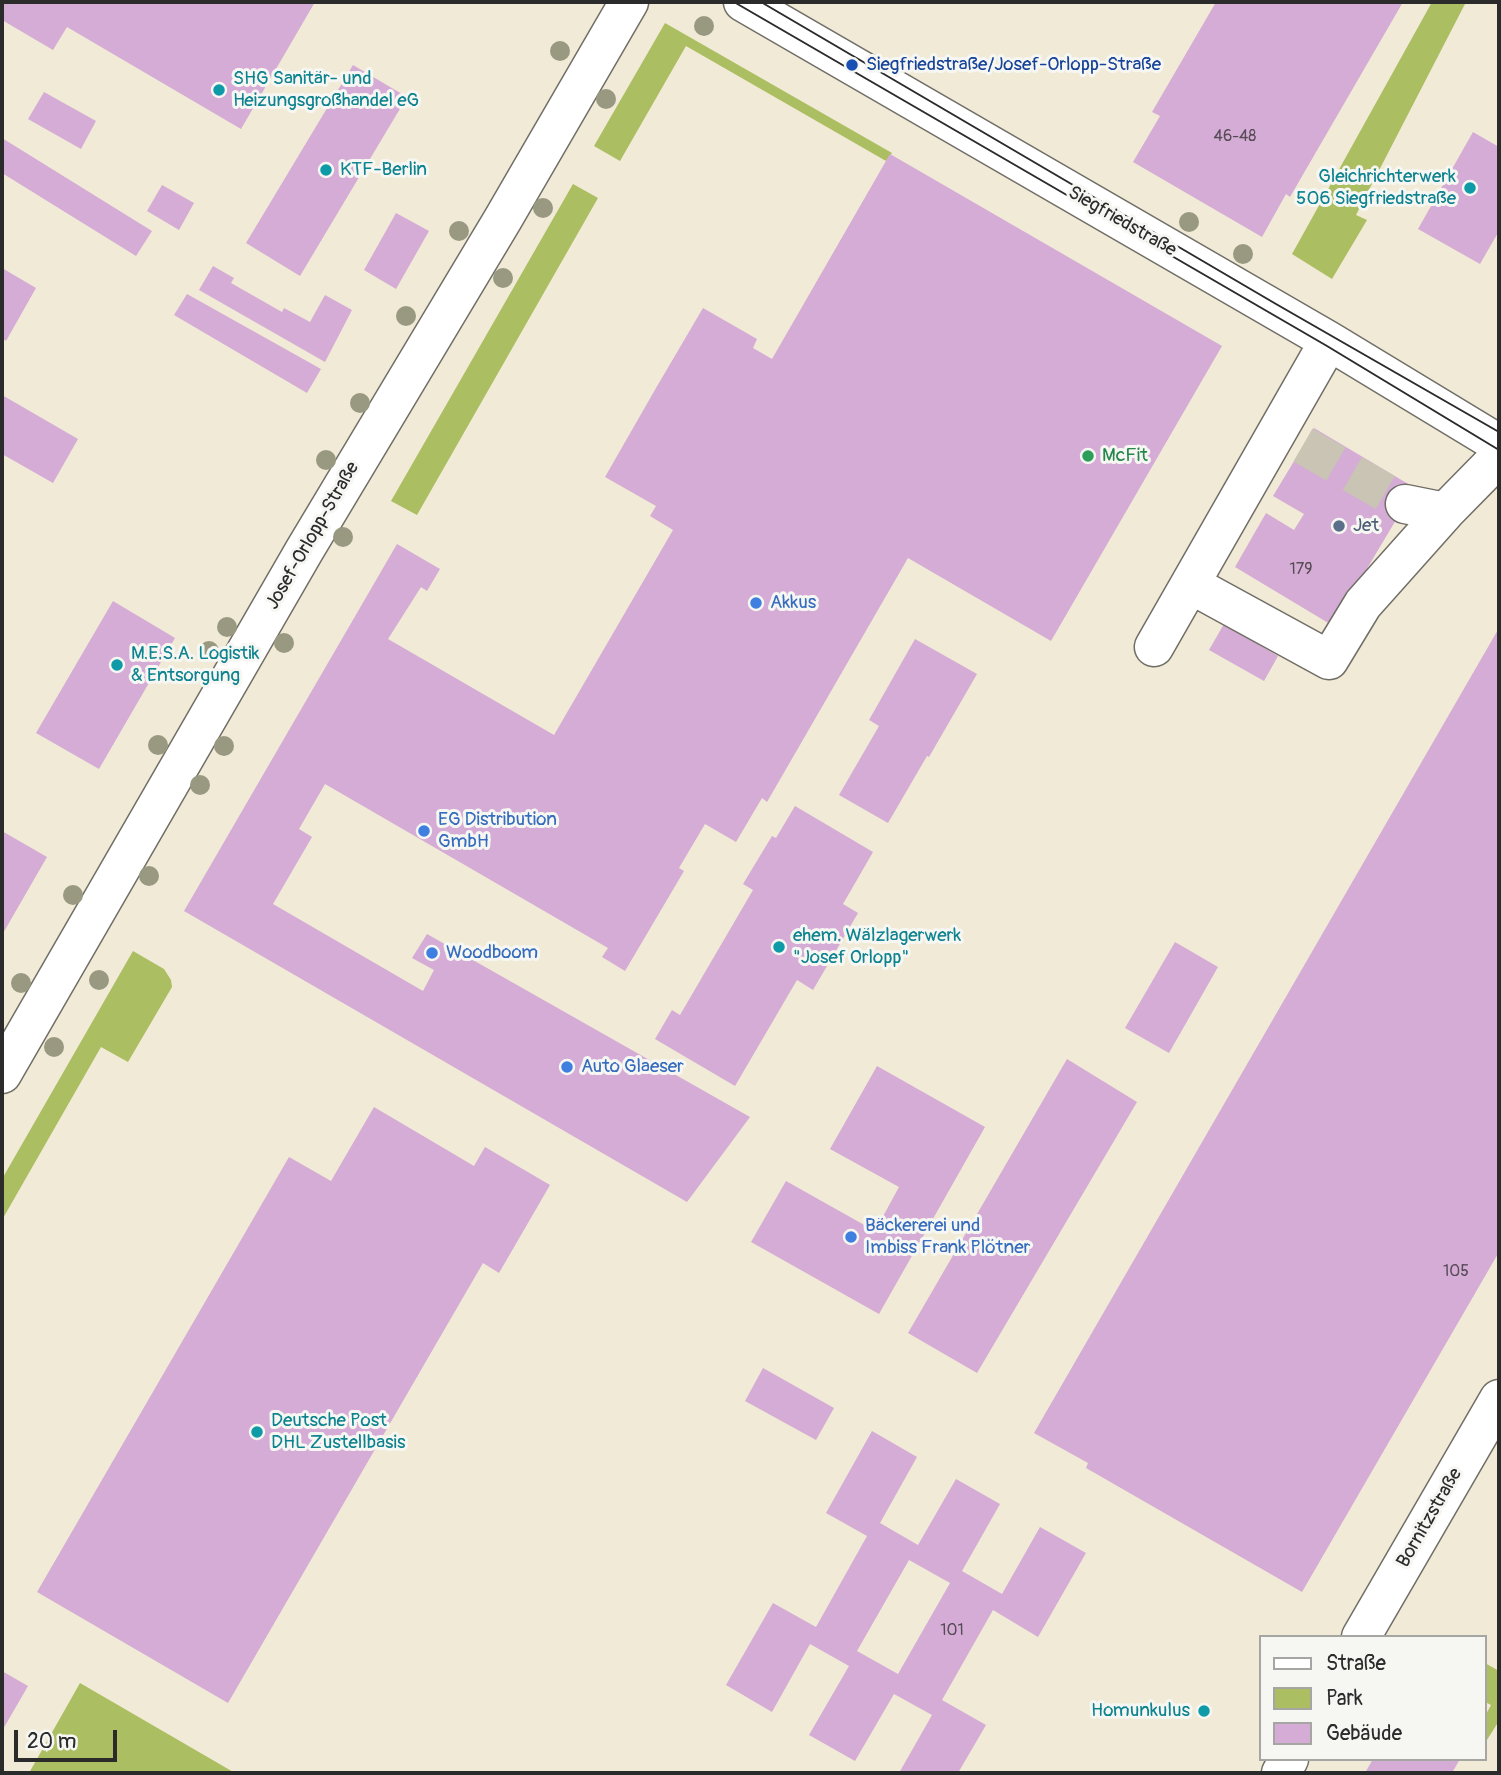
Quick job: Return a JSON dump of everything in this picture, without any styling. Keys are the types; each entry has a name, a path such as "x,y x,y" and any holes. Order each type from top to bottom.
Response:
{"street":[{"name":"Josef-Orlopp-Straße","path":"2,1074 339,491 503,219 629,2"},
{"name":"Siegfriedstraße","path":"743,2 1329,341 1499,444"},
{"path":"1154,647 1190,584 1290,438 1329,341"},
{"path":"1190,584 1329,660 1363,604 1445,512 1499,457"},
{"path":"1405,504 1445,512"},
{"name":"Bornitzstraße","path":"1362,1635 1499,1399"}],"green space":[{"path":"1432,2 1466,2 1356,215 1367,220 1332,279 1292,254"},
{"path":"665,23 892,153 886,161 686,46 620,161 594,146"},
{"path":"573,184 598,198 417,515 391,501"},
{"path":"133,951 164,969 172,987 128,1062 101,1047 2,1220 2,1179"},
{"path":"1487,1664 1499,1671 1499,1721 1487,1740 1487,1712 1491,1705 1487,1703"},
{"path":"80,1683 235,1773 29,1773"}],"building":[{"name":"SHG Sanitär- und Heizungsgroßhandel eG","path":"2,2 315,2 241,129 67,27 53,50 2,20"},
{"path":"1216,2 1403,2 1290,197 1286,194 1262,237 1133,162 1160,116 1152,112"},
{"name":"KTF-Berlin","path":"353,65 407,97 300,276 246,243"},
{"path":"44,92 96,121 81,149 28,119"},
{"name":"Gleichrichterwerk 506 Siegfriedstraße","path":"1473,132 1499,147 1499,231 1480,264 1418,229"},
{"path":"2,138 152,231 136,256 2,173"},
{"path":"890,154 1222,346 1051,641 908,558 767,802 762,798 736,842 705,824 679,868 684,871 625,971 602,957 608,948 325,784 299,829 312,837 273,904 423,991 434,970 412,958 427,934 750,1117 687,1202 184,911 397,544 440,569 427,591 421,587 388,639 554,735 673,530 650,516 656,506 605,477 656,388 703,308 757,339 753,348 772,359"},
{"path":"162,185 194,203 179,230 147,211"},
{"path":"396,213 429,231 396,289 364,270"},
{"path":"213,266 234,278 231,283 282,312 284,308 310,322 325,295 352,310 325,362 199,290"},
{"path":"2,268 36,288 6,341 2,338"},
{"path":"187,294 321,369 307,393 174,315"},
{"path":"2,395 78,439 53,483 2,454"},
{"path":"1314,428 1415,488 1335,627 1235,567 1266,513 1294,530 1304,514 1273,496"},
{"name":"M.E.S.A. Logistik & Entsorgung","path":"113,601 175,638 99,769 36,733"},
{"path":"1224,624 1278,656 1264,681 1209,650"},
{"path":"1499,628 1499,1252 1302,1592 1086,1468 1088,1463 1034,1433"},
{"path":"915,639 977,674 888,823 839,795 879,726 869,720"},
{"name":"ehem. Wälzlagerwerk \"Josef Orlopp\"","path":"795,806 873,852 843,904 858,913 813,990 797,980 735,1086 655,1039 672,1010 680,1015 753,890 743,884 772,836 776,838"},
{"path":"2,831 47,857 2,935"},
{"path":"1175,942 1218,967 1169,1053 1125,1028"},
{"path":"1067,1059 1137,1102 977,1373 908,1333"},
{"path":"877,1066 985,1127 879,1314 751,1242 786,1181 875,1231 899,1187 830,1149"},
{"name":"Deutsche Post DHL Zustellbasis","path":"374,1107 474,1166 485,1147 550,1185 499,1273 483,1263 228,1703 37,1592 289,1157 331,1181"},
{"path":"763,1368 834,1408 816,1440 745,1401"},
{"path":"872,1431 917,1457 880,1523 918,1545 956,1479 1000,1504 962,1571 1002,1594 1040,1527 1086,1553 1038,1637 993,1610 942,1700 986,1725 958,1773 899,1773 932,1715 894,1694 855,1761 809,1735 849,1666 810,1644 772,1712 726,1685 773,1603 816,1627 867,1536 826,1513","holes":["909,1560 950,1583 898,1674 857,1651"]},
{"path":"2,1671 28,1686 2,1731"},
{"path":"1372,1761 1459,1761 1452,1773 1365,1773"}],"tunnel":[{"path":"1303,445 1405,504"}],"tram line":[{"path":"734,2 1327,346 1499,450"},
{"path":"761,2 1499,432"}],"place":[{"name":"Siegfriedstraße/Josef-Orlopp-Straße","path":"852,65"},
{"name":"SHG Sanitär- und Heizungsgroßhandel eG","path":"219,90"},
{"name":"KTF-Berlin","path":"326,170"},
{"name":"Gleichrichterwerk 506 Siegfriedstraße","path":"1470,188"},
{"name":"McFit","path":"1088,456"},
{"name":"Jet","path":"1339,526"},
{"name":"Akkus","path":"756,603"},
{"name":"M.E.S.A. Logistik & Entsorgung","path":"117,665"},
{"name":"EG Distribution GmbH","path":"424,831"},
{"name":"ehem. Wälzlagerwerk \"Josef Orlopp\"","path":"779,947"},
{"name":"Woodboom","path":"432,953"},
{"name":"Auto Glaeser","path":"567,1067"},
{"name":"Bäckererei und Imbiss Frank Plötner","path":"851,1237"},
{"name":"Deutsche Post DHL Zustellbasis","path":"257,1432"},
{"name":"Homunkulus","path":"1204,1711"}]}
